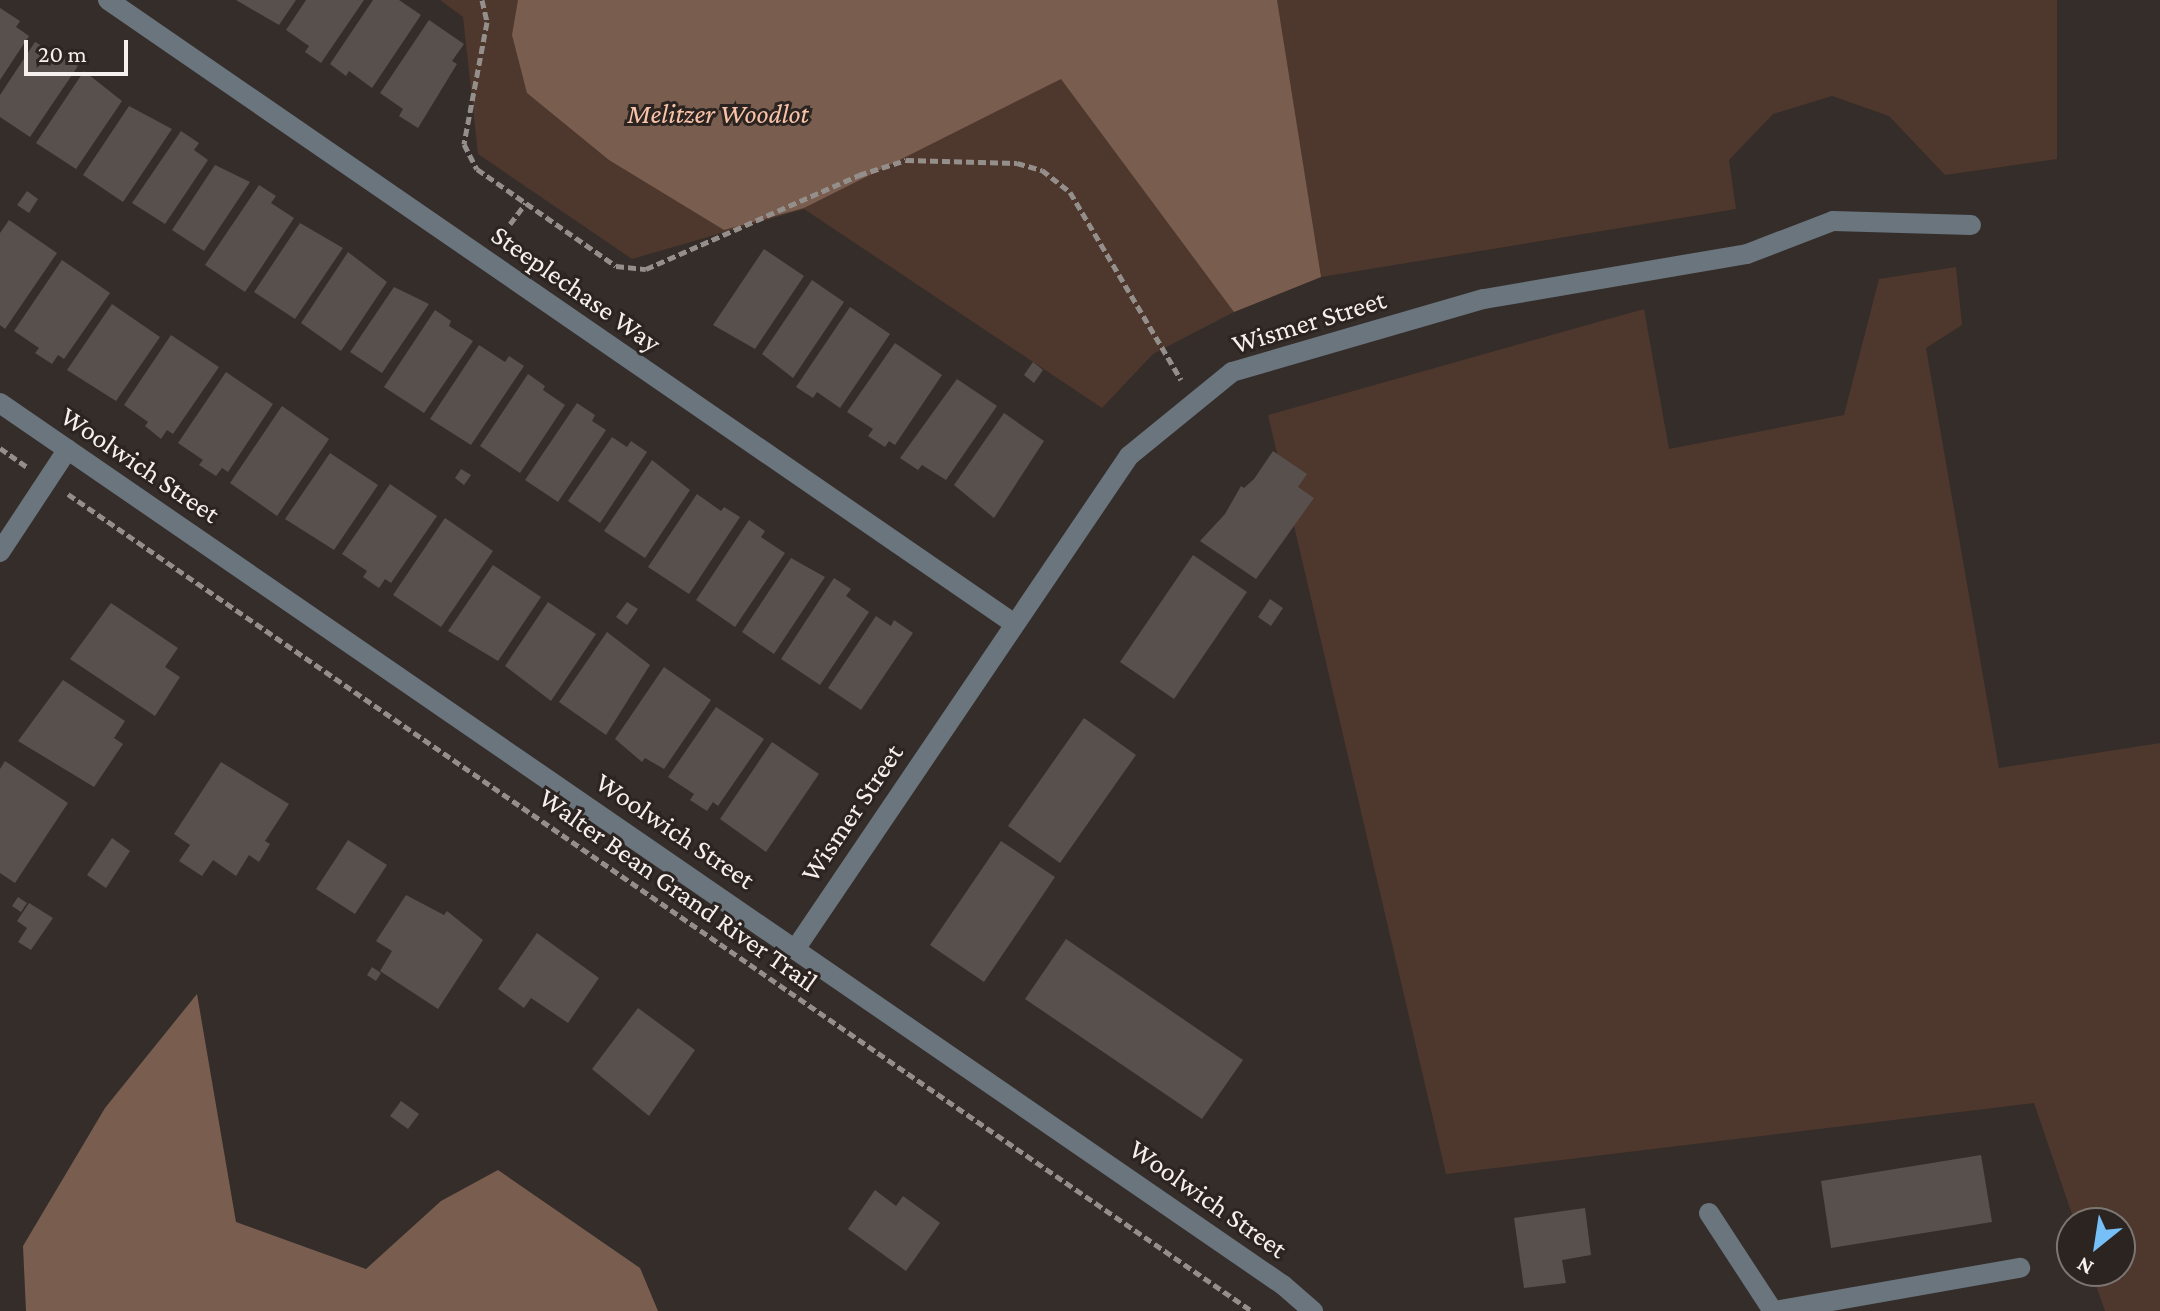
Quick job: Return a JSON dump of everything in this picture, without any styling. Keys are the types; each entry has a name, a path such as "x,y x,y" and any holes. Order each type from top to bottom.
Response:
{"street":[{"name":"Steeplechase Way","path":"108,0 1013,623"},
{"name":"Wismer Street","path":"796,948 1013,623 1129,456 1232,372 1484,299 1747,254 1833,221 1971,225"},
{"name":"Woolwich Street","path":"0,403 796,948 1283,1285 1313,1311"},
{"path":"0,552 68,449"},
{"path":"1709,1213 1774,1311 2020,1268"}],"path":[{"path":"482,0 487,22 464,144 477,169 616,266 646,269 859,175 906,160 1017,163 1042,170 1070,192 1194,403"},
{"path":"510,224 526,203"},
{"path":"0,448 15,458"},
{"name":"Walter Bean Grand River Trail","path":"80,502 1252,1311"}],"green space":[{"path":"440,0 2057,0 2057,159 1945,175 1889,116 1832,96 1773,114 1729,160 1736,209 1321,277 1234,312 1153,354 1102,408 804,209 632,259 478,154 463,17"},
{"name":"Melitzer Woodlot","path":"518,0 1277,0 1321,277 1234,312 1061,79 804,208 724,230 609,160 527,93 512,35"},
{"path":"1956,267 1962,325 1926,348 1999,768 2160,743 2160,1311 2105,1311 2097,1287 2136,1287 2136,1207 2070,1207 2034,1103 1446,1174 1268,415 1644,309 1669,449 1844,415 1879,279"},
{"path":"197,994 236,1222 366,1269 441,1201 498,1170 640,1268 658,1311 26,1311 23,1246 105,1108"}],"building":[{"path":"236,0 296,0 279,25"},
{"path":"306,0 364,0 321,63 305,52 309,46 286,30"},
{"path":"373,0 399,0 421,15 372,88 349,71 346,76 330,64"},
{"path":"0,8 20,21 16,27 29,36 0,80"},
{"path":"429,20 464,44 452,61 457,64 418,128 399,116 403,109 380,93"},
{"path":"35,42 78,66 30,137 0,117 0,95"},
{"path":"84,71 122,101 76,169 36,143"},
{"path":"129,106 172,129 123,202 83,175"},
{"path":"181,131 199,143 194,150 208,160 165,224 132,203"},
{"path":"215,165 250,182 204,251 172,230"},
{"path":"259,185 276,196 271,203 294,218 245,292 205,265"},
{"path":"27,191 38,199 29,213 17,205"},
{"path":"9,220 57,253 5,329 0,325 0,233"},
{"path":"300,223 343,248 295,319 254,292"},
{"path":"764,249 804,276 755,349 713,325"},
{"path":"348,252 387,282 341,351 301,323"},
{"path":"62,260 110,293 64,359 58,355 52,364 35,353 39,348 14,331"},
{"path":"812,280 844,302 793,378 762,354"},
{"path":"394,287 429,304 382,373 350,352"},
{"path":"112,304 160,337 116,401 67,370"},
{"path":"850,307 890,334 840,408 817,392 813,398 796,387"},
{"path":"435,310 451,321 449,326 473,341 424,413 384,387"},
{"path":"171,335 219,367 173,434 167,430 161,439 145,426 148,422 124,405"},
{"path":"895,343 942,375 895,445 889,441 885,447 868,436 873,429 847,412"},
{"path":"479,345 505,362 509,356 524,366 471,445 430,419"},
{"path":"1033,362 1043,370 1034,383 1024,375"},
{"path":"226,372 273,404 228,472 222,468 216,476 199,465 203,460 178,443"},
{"path":"528,374 545,386 543,390 565,405 520,473 480,446"},
{"path":"957,379 997,406 946,480 922,465 918,470 900,458"},
{"path":"577,403 595,415 592,421 606,430 558,502 525,480"},
{"path":"282,406 329,439 277,516 230,483"},
{"path":"1004,413 1044,441 994,518 954,485"},
{"path":"612,437 627,447 631,441 647,452 600,523 568,501"},
{"path":"1273,451 1307,474 1298,487 1314,498 1256,579 1200,541 1225,514 1241,486 1244,488 1254,479"},
{"path":"330,453 378,485 334,550 285,519"},
{"path":"652,460 690,490 645,558 604,531"},
{"path":"461,469 471,475 464,485 455,478"},
{"path":"390,484 437,516 391,583 385,579 379,588 363,577 367,571 342,554"},
{"path":"697,494 721,511 724,507 740,517 689,594 648,567"},
{"path":"445,518 493,551 441,627 393,595"},
{"path":"749,520 765,531 761,537 785,553 735,627 696,600"},
{"path":"1193,555 1247,592 1174,699 1120,662"},
{"path":"791,558 825,577 774,654 742,632"},
{"path":"493,565 541,597 498,661 448,631"},
{"path":"834,578 851,589 846,596 869,612 820,685 781,659"},
{"path":"1270,599 1283,608 1271,626 1258,617"},
{"path":"548,602 596,634 551,701 505,666"},
{"path":"627,602 638,609 627,625 616,617"},
{"path":"111,603 178,648 165,667 180,677 155,716 70,659"},
{"path":"876,616 891,626 894,620 913,633 861,710 828,688"},
{"path":"607,632 650,665 606,735 559,702"},
{"path":"664,667 711,700 664,769 645,758 642,762 615,739"},
{"path":"63,680 125,721 114,738 123,744 94,787 18,741"},
{"path":"716,707 764,739 718,806 713,802 707,811 690,800 694,794 668,777"},
{"path":"1084,718 1136,755 1060,863 1008,826"},
{"path":"772,742 819,774 766,852 720,819"},
{"path":"5,761 68,803 15,883 0,873 0,769"},
{"path":"221,762 289,804 265,841 270,844 259,862 249,855 236,876 213,860 202,876 179,861 190,845 174,834"},
{"path":"112,838 130,851 106,888 87,875"},
{"path":"348,840 387,865 355,914 316,889"},
{"path":"1001,841 1055,877 984,982 930,945"},
{"path":"406,895 444,915 447,911 483,940 438,1009 380,971 392,951 376,941"},
{"path":"18,897 27,903 21,912 12,906"},
{"path":"29,903 53,918 31,950 18,942 27,928 17,921"},
{"path":"537,933 599,978 568,1023 531,998 524,1008 498,989"},
{"path":"1066,939 1243,1060 1202,1119 1025,999"},
{"path":"372,967 381,973 376,981 367,975"},
{"path":"638,1008 695,1050 649,1116 592,1069"},
{"path":"401,1101 419,1114 408,1129 390,1116"},
{"path":"1981,1155 1992,1222 1831,1248 1821,1181"},
{"path":"875,1190 896,1206 903,1196 940,1223 906,1271 848,1229"},
{"path":"1585,1208 1591,1255 1562,1260 1566,1283 1524,1288 1514,1218"}]}
